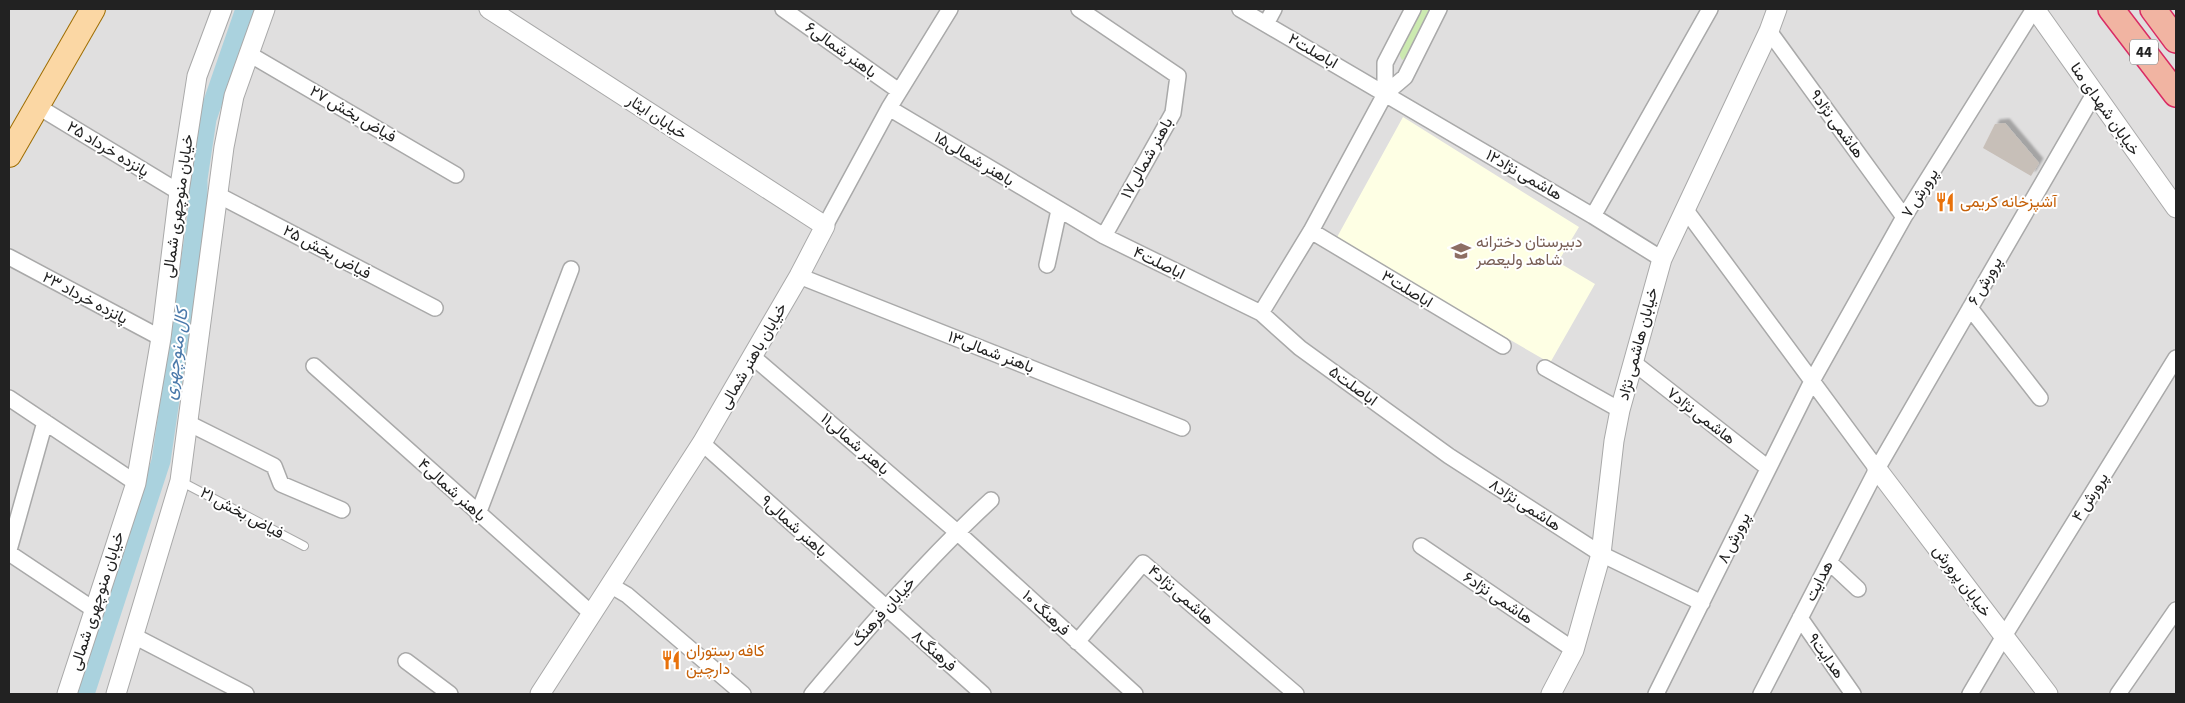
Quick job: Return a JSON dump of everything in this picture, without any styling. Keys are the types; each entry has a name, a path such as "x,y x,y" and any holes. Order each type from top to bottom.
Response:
{"highway":[{"name":"44","path":"2111,9 2176,94"},
{"name":"44","path":"2153,9 2176,40"}],"main road":[{"path":"9,155 94,9"}],"street":[{"name":"خیابان منوچهری شمالی","path":"67,694 93,609 136,483 161,338 179,192 197,76 222,9"},
{"path":"116,694 180,480 218,195 234,96 265,9"},
{"name":"خیابان ایثار","path":"490,9 825,226"},
{"name":"باهنر شمالی۶","path":"784,9 899,91"},
{"name":"باهنر شمالی۱۷","path":"1079,9 1178,76 1173,113 1104,236"},
{"name":"اباصلت۲","path":"1240,9 1385,94"},
{"path":"1266,24 1274,9"},
{"path":"1385,94 1385,63 1413,9"},
{"path":"1261,313 1311,231 1385,94 1405,77 1439,9"},
{"path":"1593,216 1710,9"},
{"name":"خیابان هاشمی نژاد","path":"1551,694 1574,650 1602,554 1614,441 1620,410 1662,259 1769,31 1777,9"},
{"name":"خیابان شهدای منا","path":"2034,9 2176,208"},
{"name":"پرورش ۷","path":"1812,381 1904,217 2034,9"},
{"name":"خیابان باهنر شمالی","path":"540,694 702,443 799,276 943,11"},
{"name":"هاشمی نژاد۹","path":"1769,31 1904,217"},
{"name":"فیاض بخش ۲۷","path":"249,54 456,175"},
{"name":"هاشمی نژاد۱۲","path":"1385,94 1593,216 1662,259"},
{"name":"پرورش ۶","path":"1877,469 2094,94"},
{"name":"پانزده خرداد ۲۵","path":"37,106 179,192"},
{"name":"باهنر شمالی۱۵","path":"889,108 1059,210"},
{"name":"فیاض بخش ۲۵","path":"218,195 435,308"},
{"path":"1685,209 1877,469"},
{"path":"1047,265 1059,210"},
{"name":"اباصلت۴","path":"1059,210 1104,236 1261,313"},
{"name":"اباصلت۳","path":"1311,231 1503,346"},
{"name":"پانزده خرداد ۲۳","path":"9,257 161,338"},
{"path":"478,514 571,269"},
{"name":"باهنر شمالی۱۳","path":"799,276 1182,428"},
{"path":"1970,308 2040,398"},
{"name":"اباصلت۵","path":"1261,313 1300,348 1449,456"},
{"name":"باهنر شمالی۱۱","path":"752,356 957,532"},
{"name":"پرورش ۴","path":"1970,694 2176,358"},
{"name":"هاشمی نژاد۷","path":"1634,364 1768,468"},
{"name":"باهنر شمالی۴","path":"314,366 591,613"},
{"path":"1545,368 1620,410"},
{"name":"پرورش ۸","path":"1656,694 1812,381"},
{"path":"9,398 136,483"},
{"path":"45,422 9,552 93,609"},
{"path":"188,423 274,466 281,484 342,510"},
{"name":"باهنر شمالی۹","path":"702,443 885,608"},
{"name":"هاشمی نژاد۸","path":"1449,456 1602,554 1702,603"},
{"name":"هدایت","path":"1761,694 1877,469"},
{"name":"خیابان پرورش","path":"1877,469 2048,694"},
{"name":"خیابان فرهنگ","path":"812,694 885,608 957,532 991,500"},
{"name":"فرهنگ ۱۰","path":"957,532 1135,694"},
{"name":"هاشمی نژاد۶","path":"1421,546 1574,650"},
{"path":"1829,562 1858,589"},
{"name":"هاشمی نژاد۴","path":"1077,642 1143,563 1296,694"},
{"path":"610,585 627,595 743,694"},
{"name":"فرهنگ۸","path":"885,608 983,694"},
{"path":"2118,694 2176,610"},
{"name":"هدایت۹","path":"1800,618 1853,694"},
{"path":"134,636 246,694"},
{"path":"406,661 450,694"}],"lane":[{"name":"فیاض بخش ۲۱","path":"180,480 304,546"}],"shaded area":[{"path":"9,9 2176,9 2176,694 9,694"},
{"name":"دبیرستان دخترانه شاهد ولیعصر","path":"1403,117 1579,227 1558,262 1595,284 1550,363 1336,239"}],"green space":[{"path":"1422,9 1431,9 1409,55 1402,60 1400,52"}],"building":[{"path":"2005,123 2039,163 2031,176 1983,148 1995,124"}],"waterway":[{"name":"کال منوچهری","path":"85,694 161,461 198,209 198,179 207,119 245,9"}],"place":[{"name":"آشپزخانه کریمی","path":"1945,202"},
{"name":"دبیرستان دخترانه شاهد ولیعصر","path":"1461,251"},
{"name":"کافه رستوران دارچین","path":"671,660"}]}
